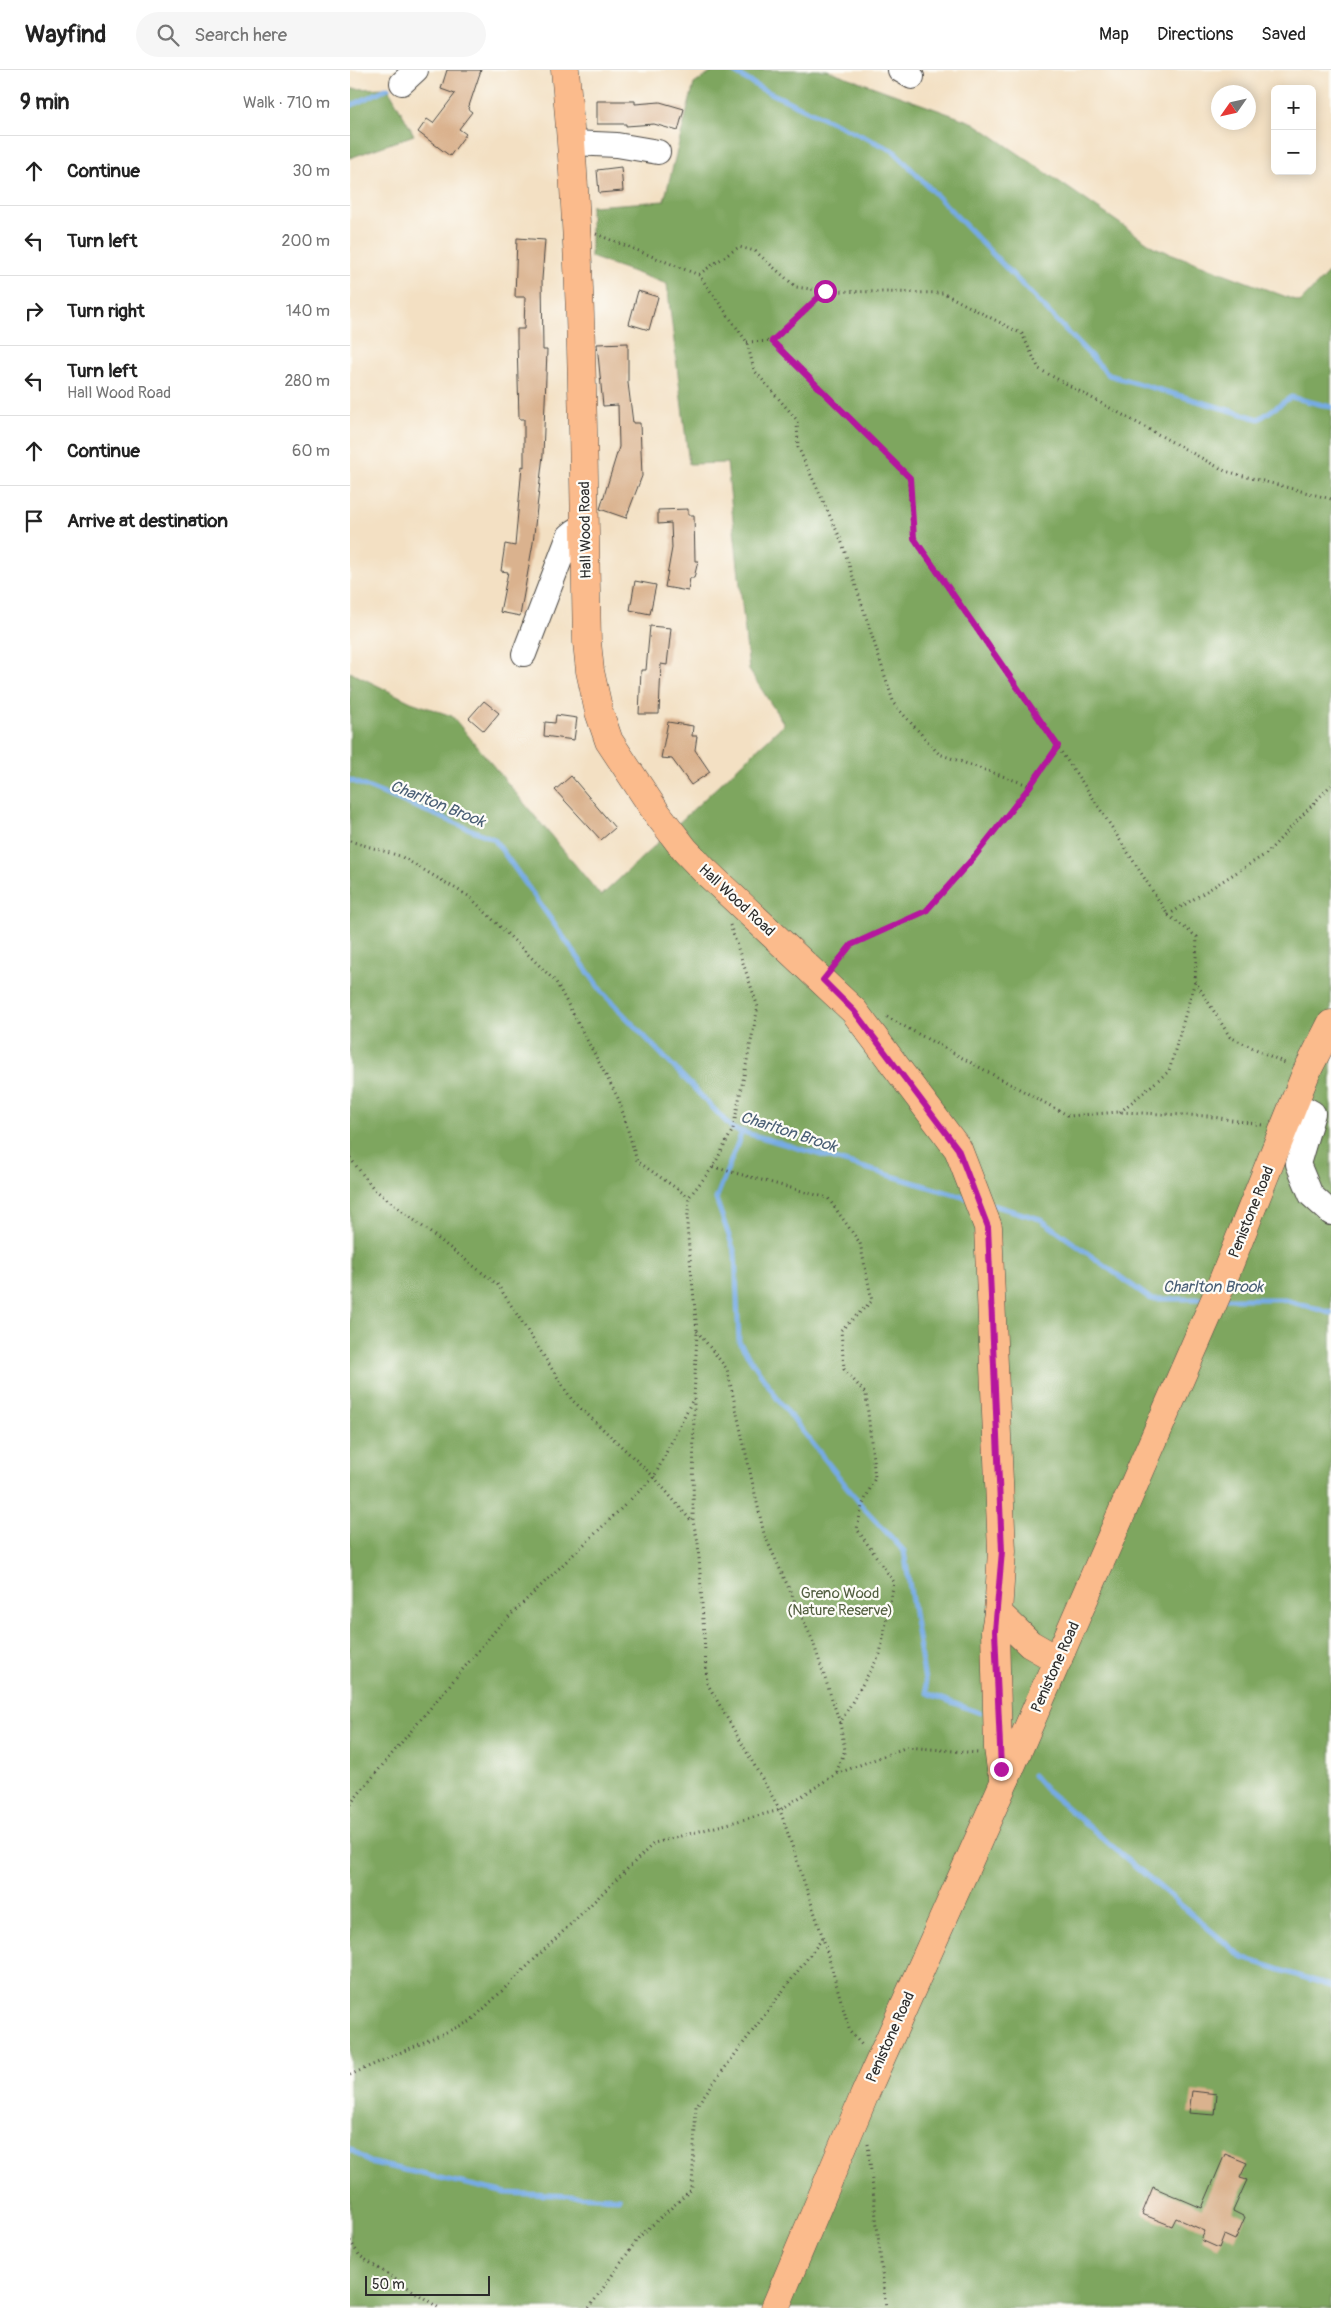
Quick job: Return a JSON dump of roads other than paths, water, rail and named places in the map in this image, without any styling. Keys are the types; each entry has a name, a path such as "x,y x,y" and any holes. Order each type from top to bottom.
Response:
{"main road":[{"name":"Hall Wood Road","path":"565,70 578,233 590,671 599,712 609,741 656,812 685,850 854,1011 958,1149 988,1227 1002,1551 995,1631 998,1748 1001,1769 1006,1778"},
{"name":"Penistone Road","path":"775,2308 878,2064 1058,1660 1219,1290 1285,1129 1313,1114 1306,1073 1331,1024"},
{"path":"998,1613 1030,1644 1058,1660"}],"street":[{"path":"572,143 617,145 658,152"},
{"path":"524,654 569,536 575,531 585,528"},
{"path":"1313,1114 1298,1164 1311,1195 1331,1213"}],"waterway":[{"path":"731,70 762,89 894,151 1109,375 1259,419 1291,397 1331,407"},
{"path":"350,106 388,88"},
{"name":"Charlton Brook","path":"350,780 494,839 603,993 733,1129 966,1198"},
{"path":"742,1132 716,1199 735,1253 739,1342 779,1401 862,1506 904,1551 927,1693 980,1713"},
{"name":"Charlton Brook","path":"989,1204 1040,1219 1151,1299 1205,1299"},
{"name":"Charlton Brook","path":"1223,1299 1281,1299 1331,1313"},
{"path":"1033,1775 1045,1789 1243,1958 1331,1986"},
{"path":"350,2149 369,2162 506,2193 619,2198"}],"park label":[{"name":"Greno Wood (Nature Reserve)","path":"840,1602"}]}
